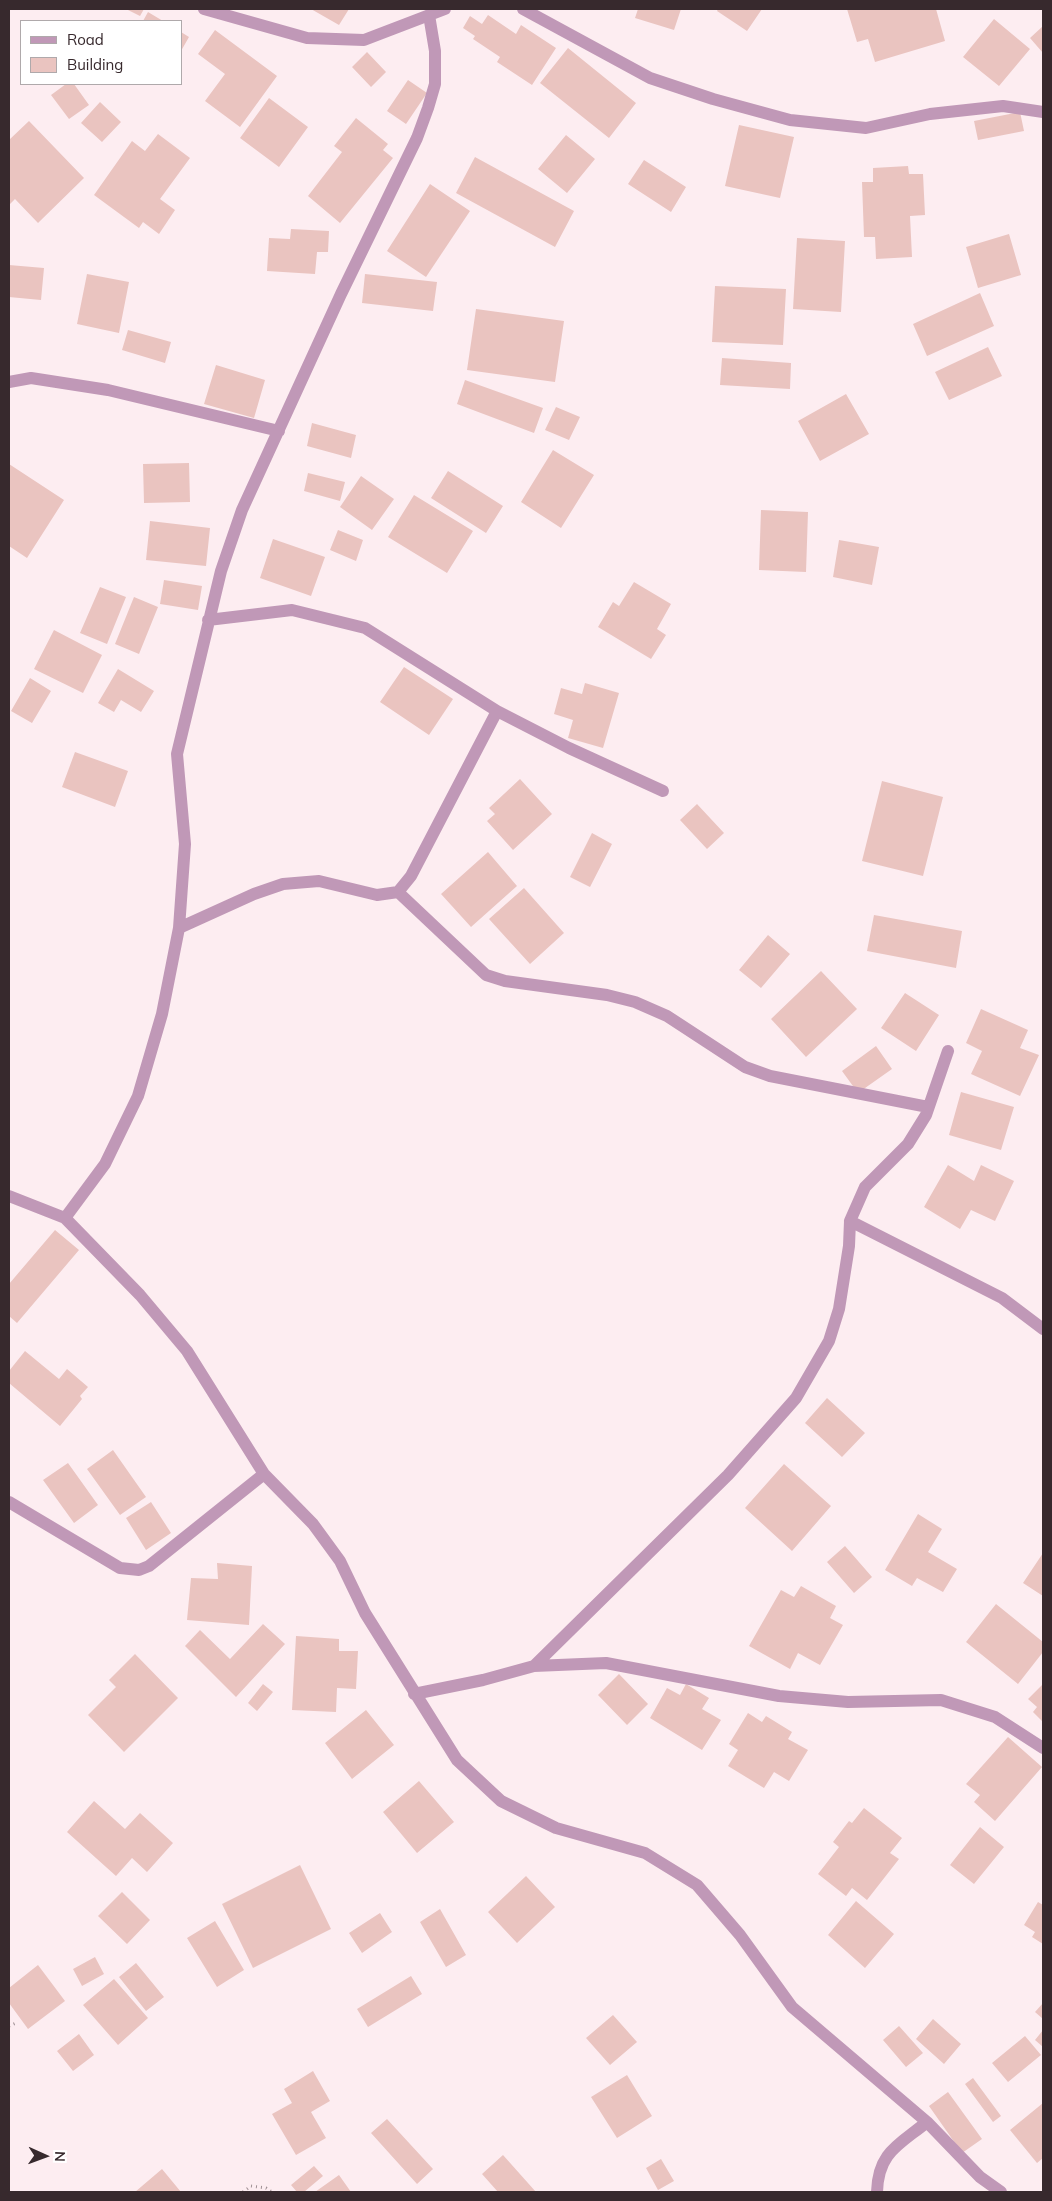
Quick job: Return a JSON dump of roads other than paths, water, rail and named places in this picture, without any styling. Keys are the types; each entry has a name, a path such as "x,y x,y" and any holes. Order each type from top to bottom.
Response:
{"street":[{"path":"204,9 307,38 364,40 445,9"},
{"path":"523,9 650,78 713,99 790,120 866,128 930,114 1003,106 1043,112"},
{"path":"65,1218 105,1164 138,1096 162,1014 179,928 185,844 177,754 221,571 242,510 341,294 417,138 428,108 435,76 435,51 429,15"},
{"path":"9,382 31,378 108,390 279,431"},
{"path":"208,620 292,610 365,628 497,711 569,748 663,791"},
{"path":"179,928 254,894 283,884 319,881 378,895 398,892 412,876 497,711"},
{"path":"398,892 486,974 505,981 607,995 635,1002 667,1016 745,1067 770,1076 928,1107"},
{"path":"534,1666 728,1475 796,1398 829,1340 839,1309 849,1246 850,1221 865,1187 908,1144 928,1107 948,1051"},
{"path":"9,1196 65,1218 140,1295 187,1351 264,1474 313,1524 340,1561 365,1613 457,1760 501,1801 556,1828 645,1853 697,1885 740,1935 792,2007 928,2122 991,2192"},
{"path":"850,1221 1002,1298 1043,1329"},
{"path":"9,1502 120,1568 138,1570 149,1566 264,1474"},
{"path":"414,1694 483,1680 534,1666 606,1663 779,1696 848,1702 940,1700 995,1718 1043,1748"},
{"path":"877,2192 877,2175 886,2155 928,2122"},
{"path":"980,2178 1001,2192"}]}
